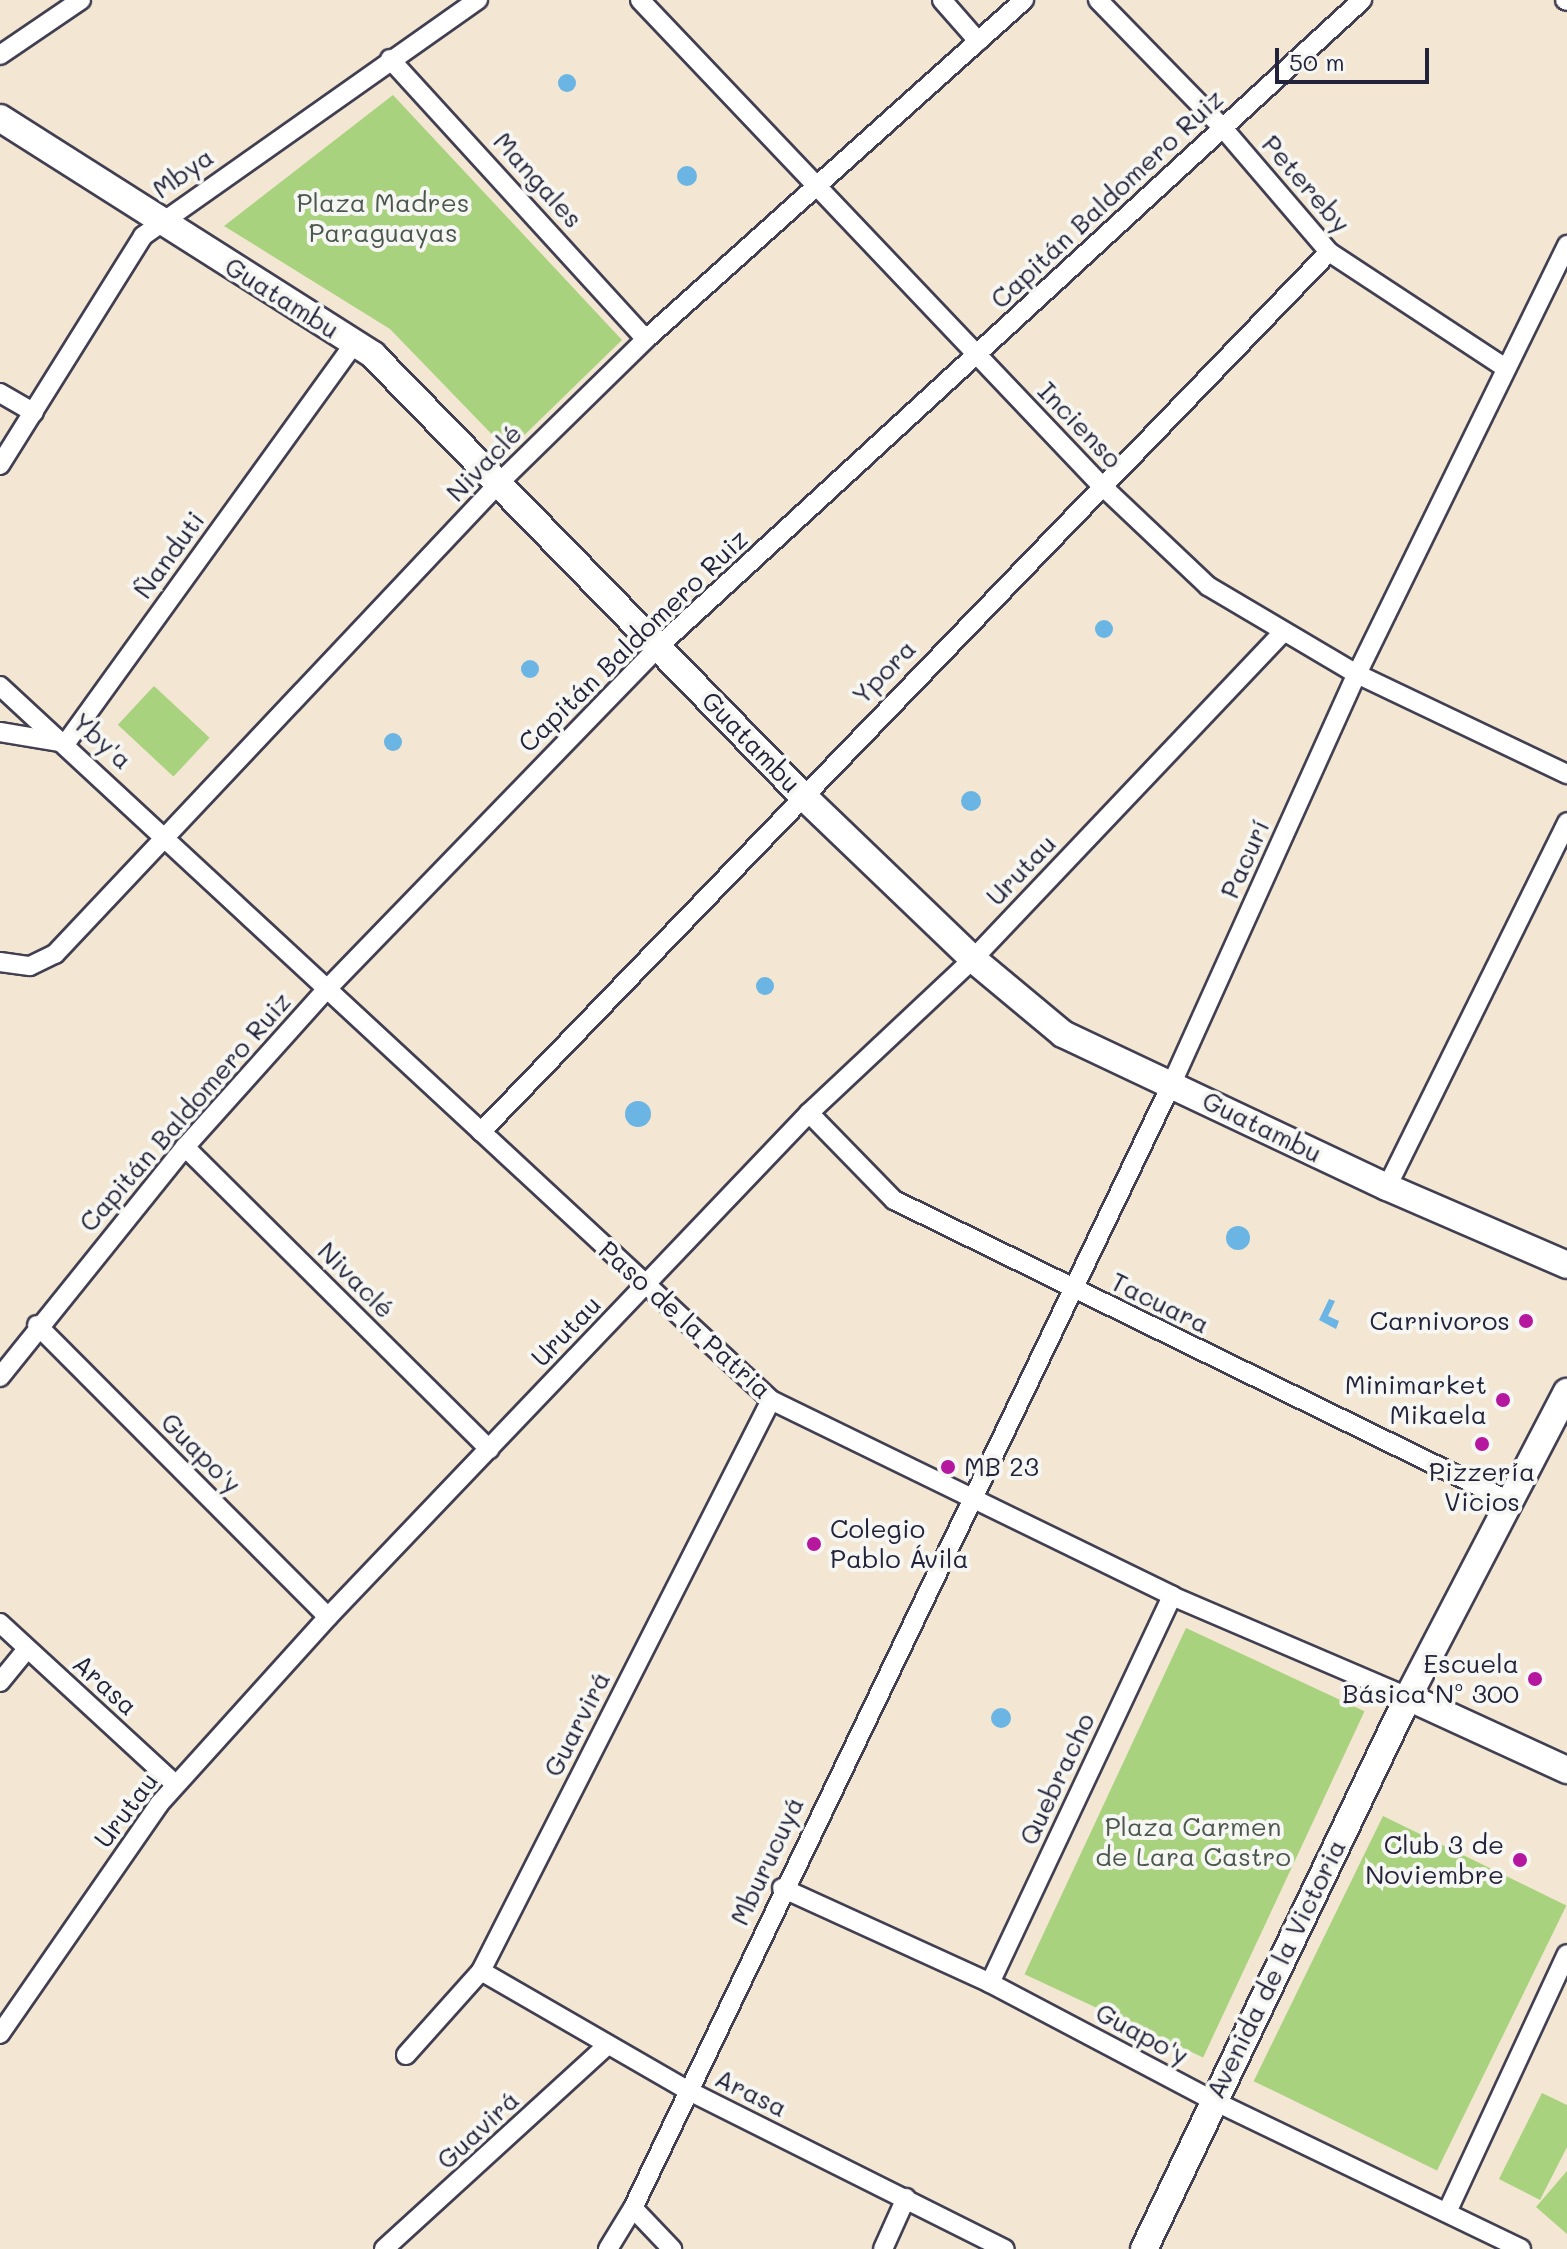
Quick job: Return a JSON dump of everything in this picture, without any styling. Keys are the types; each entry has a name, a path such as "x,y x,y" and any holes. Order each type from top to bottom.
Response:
{"street":[{"path":"0,55 81,0"},
{"name":"Mbya","path":"0,465 143,236 390,59 478,0"},
{"name":"Incienso","path":"640,0 815,189 1100,484 1208,586 1282,633 1357,674 1567,774"},
{"path":"942,0 978,41"},
{"name":"Nivaclé","path":"0,962 30,966 55,954 499,483 646,339 1024,0"},
{"name":"Petereby","path":"1098,0 1222,127 1329,252 1504,367"},
{"name":"Capitán Baldomero Ruiz","path":"0,1377 37,1325 185,1147 327,989 659,646 1362,0"},
{"name":"Mangales","path":"390,59 646,339"},
{"name":"Guatambu","path":"0,118 159,222 373,355 802,795 973,959 1063,1034 1387,1187 1567,1265"},
{"name":"Pacurí","path":"972,1495 1172,1083 1357,674 1504,367 1567,245"},
{"name":"Ypora","path":"481,1132 1100,484 1329,252"},
{"name":"Ñanduti","path":"66,743 354,343"},
{"path":"0,393 34,413"},
{"name":"Urutau","path":"0,2034 176,1785 328,1617 809,1113 973,959 1282,633"},
{"name":"Yby'a","path":"0,686 168,836"},
{"path":"0,732 66,743"},
{"path":"1387,1187 1567,822"},
{"name":"Paso de la Patria","path":"168,836 327,989 771,1400 972,1495 1172,1596 1408,1697 1567,1770"},
{"name":"Tacuara","path":"809,1113 894,1200 1513,1503"},
{"name":"Nivaclé","path":"185,1147 489,1449"},
{"name":"Guapo'y","path":"37,1325 328,1617"},
{"name":"Avenida de la Victoria","path":"1144,2249 1212,2100 1408,1697 1513,1503 1567,1392"},
{"name":"Guarvirá","path":"406,2055 481,1971 771,1400"},
{"name":"Mburucuyá","path":"608,2249 633,2208 782,1888 972,1495"},
{"name":"Quebracho","path":"990,1983 1172,1596"},
{"name":"Arasa","path":"0,1623 176,1785"},
{"path":"0,1682 27,1649"},
{"name":"Guapo'y","path":"782,1888 990,1983 1212,2100 1448,2210 1521,2249"},
{"path":"1448,2210 1567,1954"},
{"name":"Arasa","path":"481,1971 606,2046 689,2091 1005,2249"},
{"name":"Guavirá","path":"384,2249 606,2046"},
{"path":"883,2249 906,2198"},
{"path":"633,2208 672,2249"}],"green space":[{"name":"Plaza Madres Paraguayas","path":"393,95 622,340 508,451 390,329 224,226"},
{"path":"154,686 210,738 173,777 118,725"},
{"name":"Plaza Carmen de Lara Castro","path":"1186,1628 1365,1711 1203,2057 1025,1974"},
{"path":"1383,1816 1566,1905 1437,2171 1254,2081"},
{"path":"1542,2093 1567,2105 1567,2147 1540,2200 1499,2179"},
{"path":"1567,2171 1567,2234 1536,2207"}],"water":[{"path":"563,74 571,74 576,83 574,90 563,92 558,87 558,79"},
{"path":"687,166 694,169 697,176 694,183 687,186 680,183 677,176 680,169"},
{"path":"1104,620 1113,629 1104,638 1095,629"},
{"path":"526,660 534,660 539,669 537,676 526,678 521,673 521,665"},
{"path":"389,733 397,733 402,742 400,749 389,751 384,746 384,738"},
{"path":"971,791 978,794 981,801 978,808 971,811 964,808 961,801 964,794"},
{"path":"761,977 769,977 774,986 772,993 761,995 756,990 756,982"},
{"path":"638,1101 647,1105 651,1114 647,1123 638,1127 629,1123 625,1114 629,1105"},
{"path":"1238,1226 1247,1229 1250,1238 1247,1247 1238,1250 1229,1247 1226,1238 1229,1229"},
{"path":"1329,1299 1335,1301 1328,1316 1339,1321 1336,1329 1319,1320"},
{"path":"997,1708 1005,1708 1011,1718 1005,1728 997,1728 991,1722 991,1714"}],"place":[{"name":"Carnivoros","path":"1526,1321"},
{"name":"Minimarket Mikaela","path":"1503,1400"},
{"name":"Pizzería Vicios","path":"1482,1444"},
{"name":"MB 23","path":"948,1467"},
{"name":"Colegio Pablo Ávila","path":"814,1544"},
{"name":"Escuela Básica Nº 300","path":"1535,1679"},
{"name":"Club 3 de Noviembre","path":"1520,1860"}]}
